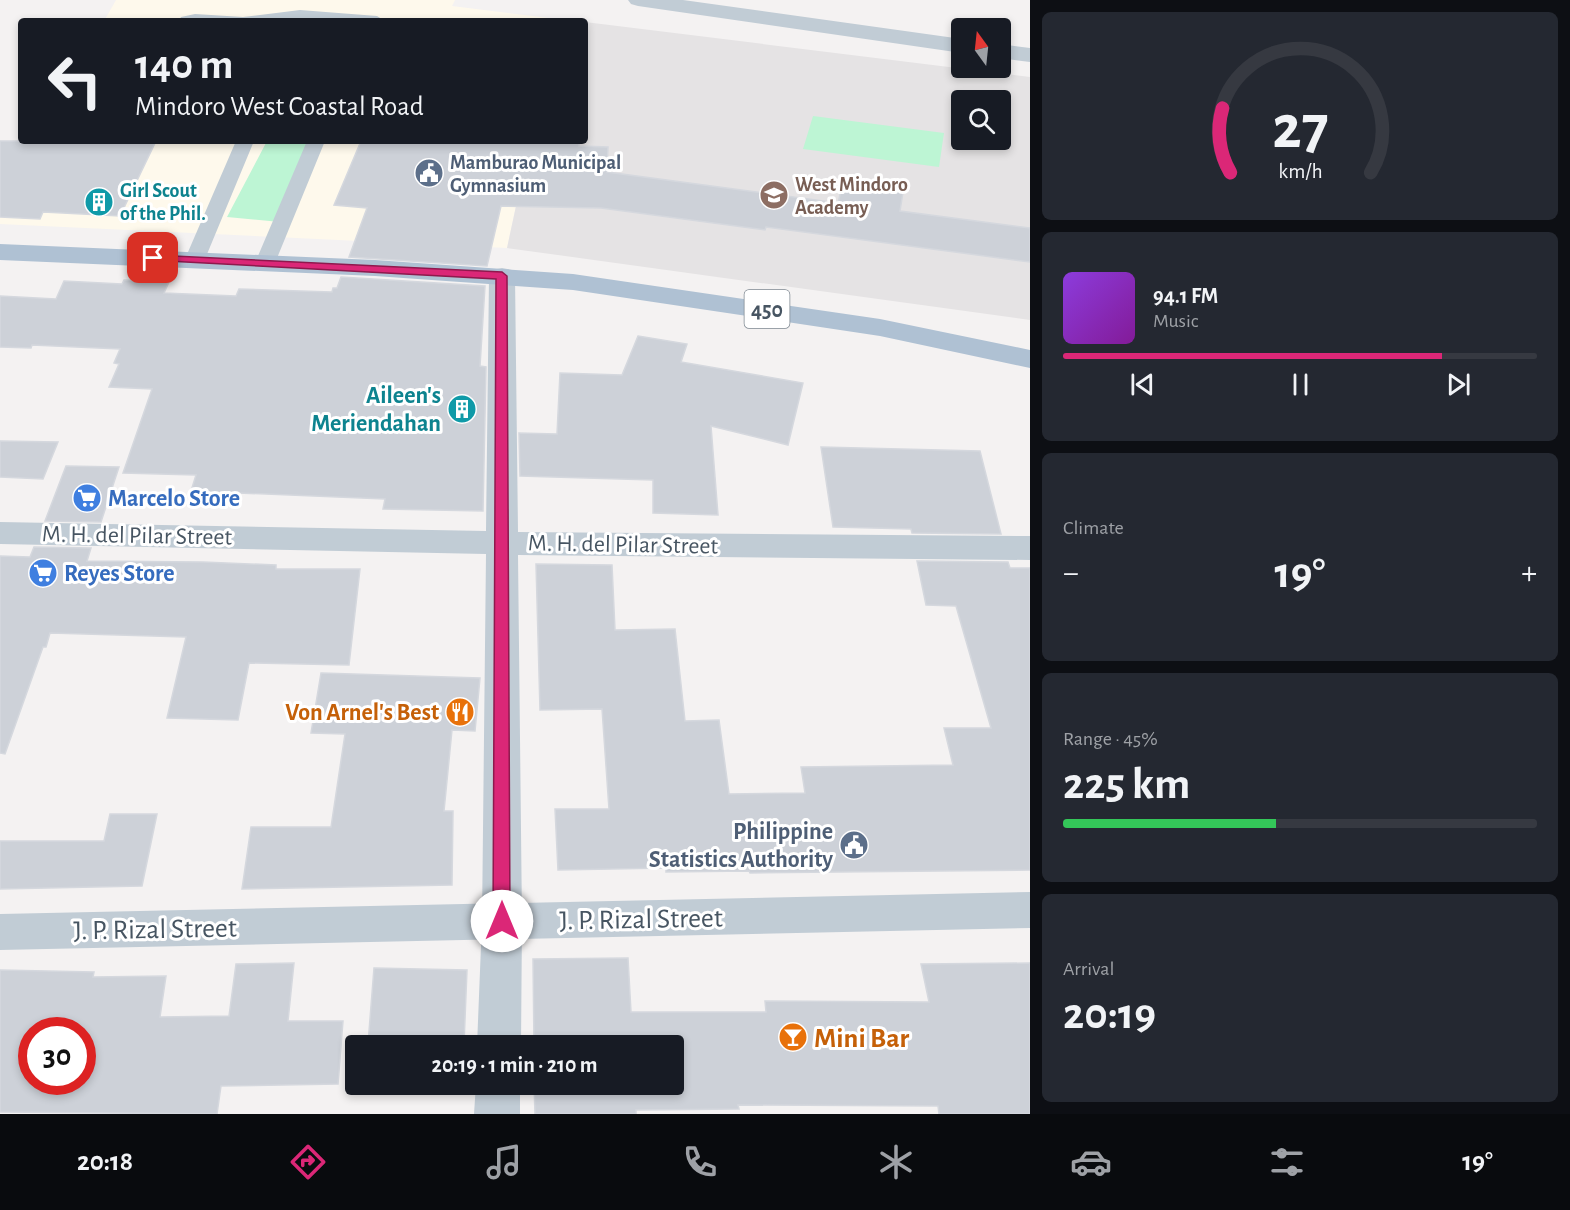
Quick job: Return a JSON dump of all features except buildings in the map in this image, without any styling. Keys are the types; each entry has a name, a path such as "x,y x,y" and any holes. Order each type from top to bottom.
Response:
{"main road":[{"name":"450","path":"0,252 195,259 502,276 676,295 851,322 974,344 1030,358"}],"street":[{"path":"638,0 951,44"},
{"path":"1011,52 1030,55"},
{"path":"499,1035 502,921 502,276"},
{"name":"M. H. del Pilar Street","path":"0,532 503,543 1030,548"},
{"name":"J. P. Rizal Street","path":"0,932 1030,910"},
{"path":"498,1095 498,1114"}],"lane":[{"path":"274,18 300,15 338,18"},
{"path":"195,259 244,144"},
{"path":"265,263 315,144"}],"shaded area":[{"path":"116,0 455,0 452,6 549,18 106,18"},
{"name":"West Mindoro Academy","path":"588,22 951,67 951,78 1011,78 1011,75 1030,77 1030,320 507,248 529,144 588,144"},
{"path":"29,144 529,144 507,248 0,224 0,191"}],"green space":[{"path":"813,116 944,133 939,167 803,149"},
{"path":"265,144 317,144 280,222 227,217"}],"place":[{"name":"Mamburao Municipal Gymnasium","path":"429,173"},
{"name":"West Mindoro Academy","path":"774,195"},
{"name":"Girl Scout of the Phil.","path":"99,202"},
{"name":"Aileen's Meriendahan","path":"462,409"},
{"name":"Marcelo Store","path":"87,498"},
{"name":"Reyes Store","path":"43,573"},
{"name":"Von Arnel's Best","path":"460,712"},
{"name":"Philippine Statistics Authority","path":"854,845"},
{"name":"Mini Bar","path":"793,1037"}],"route":[{"path":"153,258 502,276 502,921"}]}
